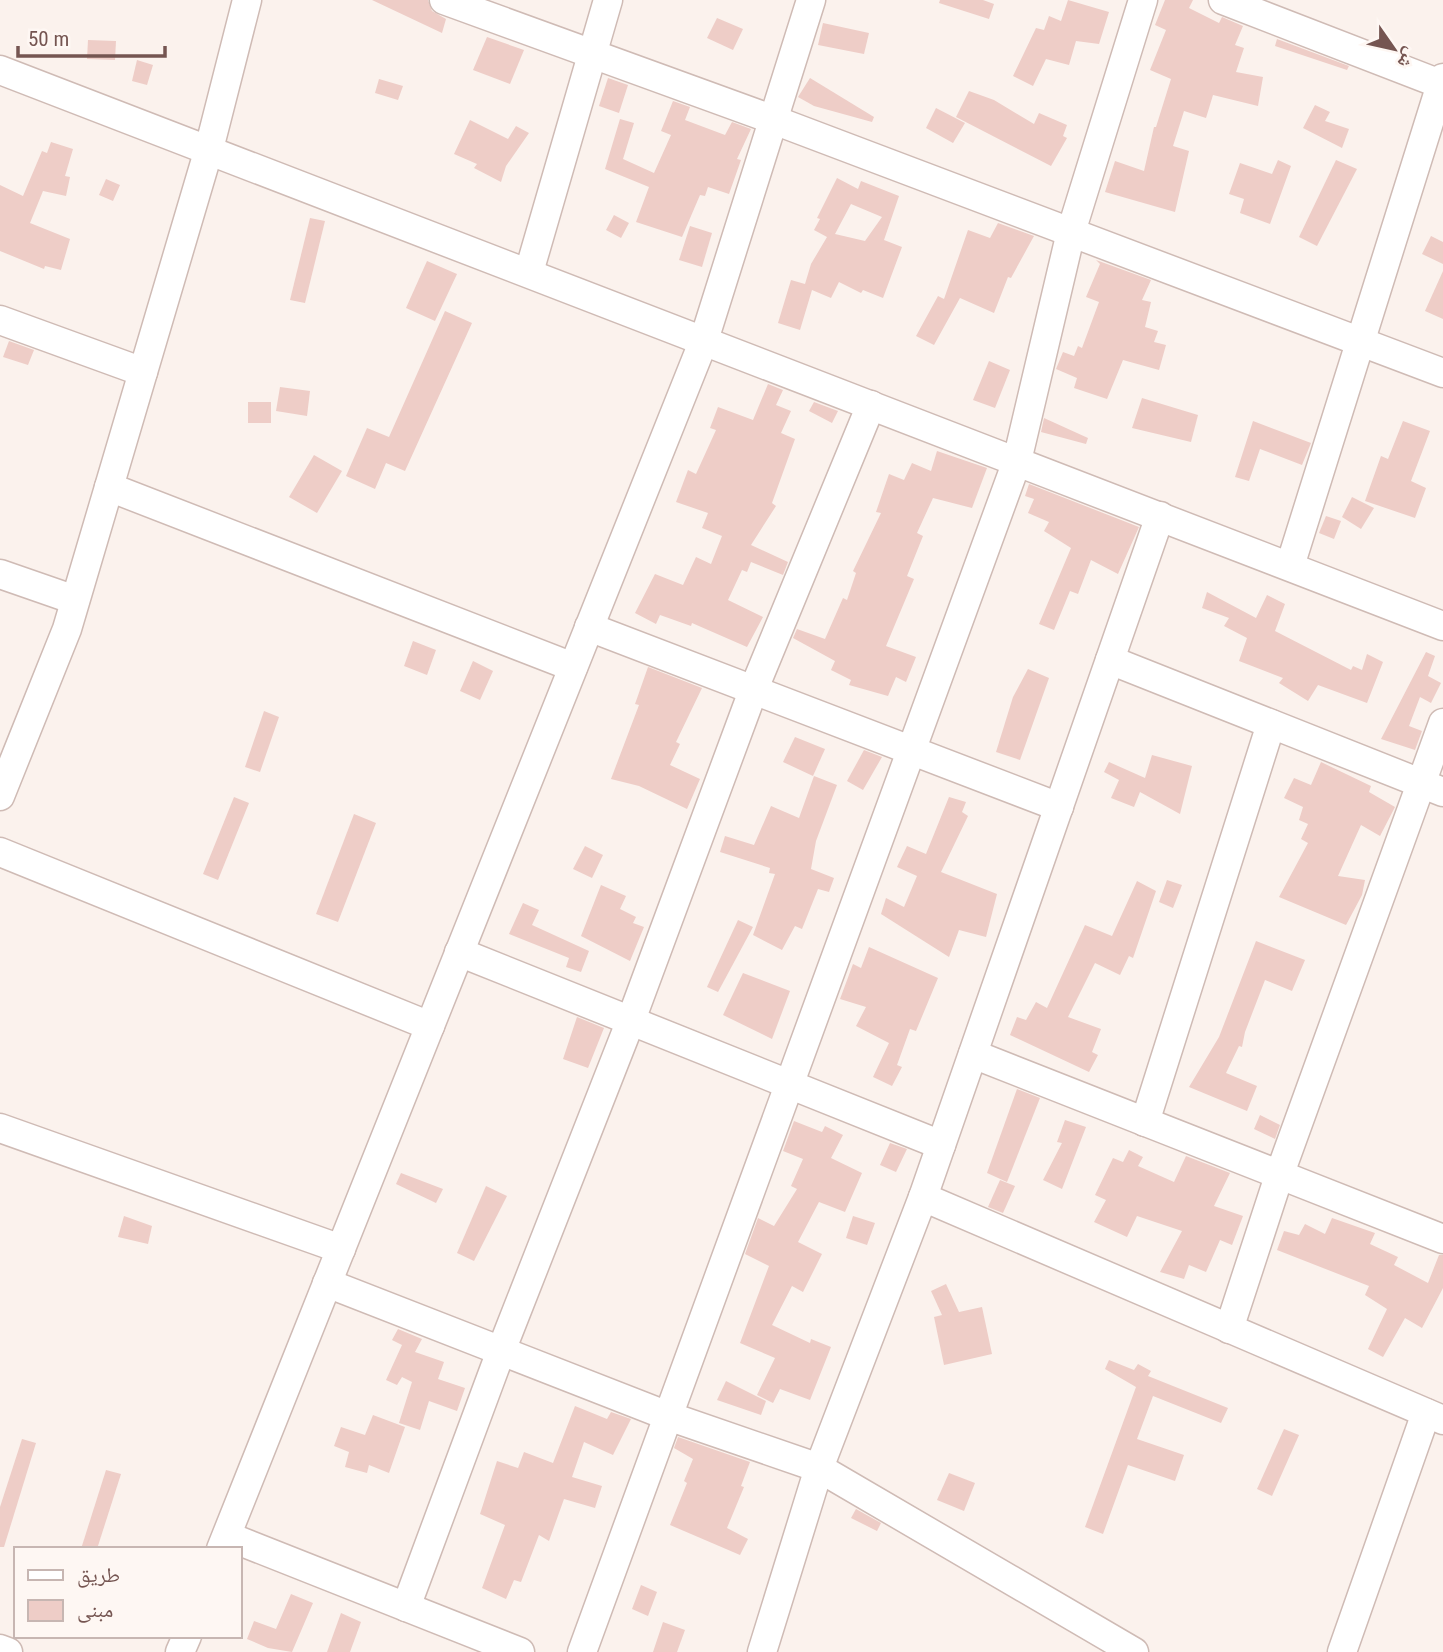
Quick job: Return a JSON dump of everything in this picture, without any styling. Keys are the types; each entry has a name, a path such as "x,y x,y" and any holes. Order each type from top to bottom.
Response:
{"street":[{"path":"0,796 67,629 209,149 247,0"},
{"path":"444,0 774,120 1443,373"},
{"path":"528,272 608,0"},
{"path":"224,1542 704,340 811,0"},
{"path":"582,1652 1017,461 1072,232 1143,0"},
{"path":"1223,0 1442,82 1290,566"},
{"path":"0,70 1443,626"},
{"path":"0,320 143,372"},
{"path":"406,1607 501,1351 631,1020 753,691 871,405"},
{"path":"109,487 573,667"},
{"path":"762,1652 819,1468 923,1197 1160,516"},
{"path":"0,574 75,600"},
{"path":"589,627 911,753 1059,807"},
{"path":"1110,660 1432,788"},
{"path":"1229,1329 1279,1175 1432,788 1443,723"},
{"path":"1145,1122 1271,724"},
{"path":"0,852 430,1026"},
{"path":"459,952 941,1145"},
{"path":"973,1054 1443,1239"},
{"path":"0,1128 341,1249"},
{"path":"923,1197 1434,1417 1342,1652"},
{"path":"327,1283 668,1416 819,1468 1134,1652"},
{"path":"242,1548 406,1607 520,1652"},
{"path":"0,1649 8,1652"}],"building":[{"path":"372,0 428,0 432,11 446,19 442,33"},
{"path":"940,0 983,0 994,4 989,19 939,3"},
{"path":"1068,0 1109,12 1099,44 1076,41 1069,65 1046,59 1033,86 1013,76 1036,28 1044,30 1049,16 1061,21"},
{"path":"1165,0 1193,0 1189,8 1219,23 1222,17 1243,26 1235,45 1244,48 1236,72 1263,77 1258,106 1213,95 1206,118 1184,111 1173,146 1189,151 1175,212 1105,192 1115,161 1144,171 1154,127 1171,79 1150,70 1166,30 1155,25"},
{"path":"717,18 743,29 733,50 707,38"},
{"path":"823,23 869,33 864,54 818,45"},
{"path":"487,37 524,50 510,84 473,70"},
{"path":"1277,39 1349,66 1347,70 1275,46"},
{"path":"88,40 116,41 115,60 87,59"},
{"path":"137,60 153,65 147,85 132,81"},
{"path":"608,78 628,85 619,113 599,106"},
{"path":"810,78 874,117 872,122 814,106 798,97"},
{"path":"379,79 403,86 398,100 375,93"},
{"path":"969,91 994,100 1034,124 1039,113 1067,125 1063,136 1067,138 1051,166 956,117"},
{"path":"673,101 690,107 685,120 725,135 732,122 751,129 737,159 741,160 729,194 708,187 705,196 700,195 682,237 636,222 649,187 605,169 620,119 634,123 623,159 654,173 671,135 661,131"},
{"path":"1315,105 1330,112 1325,121 1349,129 1342,148 1303,128"},
{"path":"936,108 965,123 953,143 926,128"},
{"path":"470,120 508,139 516,126 529,133 506,166 501,182 474,168 477,164 454,154"},
{"path":"51,142 73,149 65,176 70,177 66,196 43,191 30,223 70,239 61,270 45,266 44,269 0,251 0,185 23,196 42,151 47,153"},
{"path":"1278,160 1291,166 1270,224 1240,213 1244,199 1229,194 1240,163 1272,174"},
{"path":"1336,160 1357,169 1317,246 1299,237"},
{"path":"837,178 858,189 861,181 899,196 884,240 902,247 883,298 863,290 861,293 839,282 831,298 812,290 800,330 778,323 791,280 805,284 811,264 827,237 814,230 820,219 817,218","holes":["851,204 882,217 865,241 835,234"]},
{"path":"106,179 120,185 113,201 99,195"},
{"path":"614,215 629,223 621,238 606,230"},
{"path":"310,218 325,221 305,303 290,300"},
{"path":"998,223 1034,236 1011,278 1008,277 994,313 960,298 934,345 916,336 938,296 944,299 968,230 990,238"},
{"path":"690,226 712,233 702,267 679,260"},
{"path":"1431,236 1443,242 1443,264 1422,254"},
{"path":"1096,260 1151,280 1142,300 1151,302 1145,327 1158,331 1154,342 1166,345 1159,370 1123,360 1107,399 1074,388 1077,378 1056,369 1063,352 1074,356 1078,346 1082,348 1099,302 1086,297 1100,264"},
{"path":"427,261 457,274 435,321 406,308"},
{"path":"1443,271 1443,319 1425,311"},
{"path":"445,311 472,323 405,471 386,463 375,489 346,476 367,428 389,437"},
{"path":"9,341 34,350 28,365 3,357"},
{"path":"989,361 1010,370 995,408 973,400"},
{"path":"768,384 783,390 776,405 791,411 781,433 795,439 772,503 776,506 751,545 788,562 783,575 751,562 747,572 742,570 728,600 763,617 747,647 692,623 691,626 660,615 656,624 635,613 655,574 683,585 696,557 711,564 722,536 702,528 708,513 676,502 688,470 696,474 716,430 710,428 718,407 753,420"},
{"path":"280,387 310,391 307,416 276,411"},
{"path":"1142,398 1198,415 1191,442 1132,428"},
{"path":"248,402 271,402 271,423 248,423"},
{"path":"814,402 838,411 832,423 809,411"},
{"path":"1044,418 1088,438 1086,444 1041,432"},
{"path":"1253,421 1311,443 1302,465 1260,449 1249,481 1235,477"},
{"path":"1403,421 1430,431 1411,481 1426,488 1415,518 1365,501 1381,456 1388,459"},
{"path":"937,451 987,468 972,508 933,498 917,533 923,536 907,576 914,579 886,646 916,657 906,682 896,677 888,696 849,685 851,680 831,670 835,661 793,638 797,629 825,639 843,598 847,600 856,573 853,571 881,513 876,512 889,474 904,480 912,463 931,471"},
{"path":"314,455 342,471 317,513 289,497"},
{"path":"1029,484 1139,527 1118,574 1091,560 1078,594 1070,591 1054,630 1039,624 1071,548 1044,531 1049,522 1028,513 1034,499 1025,496"},
{"path":"1352,497 1374,508 1361,529 1342,517"},
{"path":"1326,516 1341,521 1334,539 1319,533"},
{"path":"1207,592 1256,618 1267,595 1285,604 1275,631 1351,670 1353,666 1362,670 1367,654 1383,662 1367,703 1318,685 1308,701 1279,683 1283,678 1239,661 1247,638 1224,626 1229,618 1202,608"},
{"path":"413,641 436,650 427,675 404,666"},
{"path":"1426,652 1435,656 1428,676 1441,683 1431,703 1420,697 1409,726 1422,731 1415,750 1381,739"},
{"path":"473,661 493,671 480,700 460,691"},
{"path":"648,667 702,688 676,742 680,744 670,765 700,779 687,809 639,786 611,779 639,705 635,704"},
{"path":"1028,669 1049,678 1020,760 996,752 1013,697"},
{"path":"264,711 279,717 260,772 245,767"},
{"path":"795,737 825,749 813,776 783,762"},
{"path":"864,750 882,757 863,790 847,781"},
{"path":"1152,755 1192,766 1180,814 1140,792 1134,807 1111,798 1119,780 1104,772 1109,762 1145,778"},
{"path":"1321,762 1371,786 1369,792 1395,807 1380,836 1361,825 1338,876 1365,880 1362,895 1346,925 1279,897 1308,843 1301,839 1308,824 1299,820 1303,807 1284,798 1294,778 1311,785"},
{"path":"814,776 837,785 816,841 811,869 834,878 829,892 818,889 802,929 795,926 782,950 753,935 775,874 769,873 770,868 720,852 725,836 754,845 771,806 799,818"},
{"path":"234,797 249,803 218,880 203,874"},
{"path":"949,797 966,802 962,812 968,816 941,872 997,894 986,937 959,930 949,957 881,914 886,898 904,907 917,876 897,867 907,846 926,854"},
{"path":"354,814 376,823 338,922 316,914"},
{"path":"585,846 603,855 592,878 573,869"},
{"path":"1167,880 1182,885 1173,908 1159,902"},
{"path":"1137,881 1156,891 1133,958 1129,956 1120,975 1095,963 1068,1017 1101,1029 1092,1052 1098,1055 1089,1072 1010,1035 1017,1017 1026,1020 1036,1002 1047,1008 1085,925 1112,936"},
{"path":"601,885 626,896 620,909 636,917 633,923 644,927 630,961 581,936"},
{"path":"523,903 539,910 532,925 589,951 581,972 566,967 569,958 509,934"},
{"path":"738,920 753,927 718,992 707,987"},
{"path":"1256,941 1305,960 1292,991 1265,980 1242,1047 1239,1046 1226,1073 1257,1086 1247,1111 1189,1087 1219,1037"},
{"path":"869,947 938,978 916,1031 910,1029 897,1065 902,1067 892,1086 873,1077 889,1043 856,1026 866,1007 840,999 853,964 861,968"},
{"path":"743,973 790,991 772,1039 723,1015"},
{"path":"577,1017 604,1028 588,1068 563,1059"},
{"path":"1017,1089 1040,1098 1007,1182 987,1173"},
{"path":"1260,1115 1280,1125 1275,1139 1254,1129"},
{"path":"1065,1120 1086,1127 1062,1189 1043,1180 1062,1143 1057,1142"},
{"path":"794,1121 822,1132 825,1126 843,1135 831,1158 862,1173 845,1212 819,1202 798,1242 822,1254 803,1292 792,1286 772,1325 810,1343 811,1339 831,1347 810,1400 780,1389 773,1403 757,1395 775,1358 740,1343 769,1266 745,1254 758,1218 774,1226 797,1189 791,1186 803,1159 783,1151"},
{"path":"890,1143 907,1149 896,1172 880,1165"},
{"path":"1129,1150 1143,1157 1138,1166 1174,1182 1186,1156 1230,1173 1214,1206 1243,1216 1232,1245 1220,1240 1206,1272 1189,1265 1184,1279 1160,1272 1182,1231 1137,1216 1127,1237 1094,1222 1106,1200 1095,1195 1113,1158 1123,1162"},
{"path":"401,1173 443,1189 436,1203 396,1184"},
{"path":"1000,1180 1015,1186 1003,1213 988,1207"},
{"path":"486,1186 507,1196 474,1261 457,1253"},
{"path":"124,1216 152,1226 148,1244 118,1237"},
{"path":"853,1216 875,1223 867,1245 846,1238"},
{"path":"1332,1218 1375,1233 1370,1244 1398,1257 1394,1265 1428,1283 1439,1255 1443,1255 1443,1288 1422,1328 1405,1318 1383,1357 1368,1349 1387,1309 1365,1295 1369,1286 1277,1250 1284,1231 1299,1235 1305,1224 1325,1234"},
{"path":"946,1284 959,1312 982,1307 992,1354 944,1365 934,1317 942,1315 931,1291"},
{"path":"398,1329 422,1339 415,1352 444,1362 438,1379 465,1388 457,1411 429,1401 420,1430 399,1423 412,1382 402,1377 397,1385 386,1380 402,1345 392,1340"},
{"path":"1109,1360 1134,1370 1138,1364 1151,1371 1148,1376 1228,1408 1221,1423 1153,1396 1137,1439 1184,1455 1175,1481 1128,1465 1103,1534 1085,1527 1136,1387 1105,1369"},
{"path":"726,1381 766,1401 761,1415 717,1400"},
{"path":"575,1406 607,1419 611,1412 631,1419 613,1455 584,1442 572,1477 602,1486 595,1508 564,1499 549,1541 539,1535 521,1582 514,1580 506,1599 482,1588 505,1525 480,1514 497,1461 518,1468 524,1452 553,1463"},
{"path":"373,1415 405,1427 389,1473 369,1465 367,1473 345,1467 349,1452 334,1446 341,1427 365,1435"},
{"path":"1284,1429 1299,1435 1272,1496 1257,1489"},
{"path":"678,1437 750,1462 741,1486 744,1487 727,1528 748,1539 740,1555 670,1525 687,1483 684,1481 693,1459 674,1448"},
{"path":"22,1439 36,1443 4,1547 0,1547 0,1507"},
{"path":"106,1470 121,1474 98,1547 82,1547"},
{"path":"949,1473 975,1483 964,1511 937,1500"},
{"path":"856,1509 881,1523 877,1531 851,1518"},
{"path":"641,1585 657,1592 648,1616 632,1609"},
{"path":"291,1594 313,1603 292,1652 268,1648 247,1639 254,1621 276,1629"},
{"path":"341,1613 361,1622 350,1652 327,1652"},
{"path":"663,1622 685,1630 677,1652 653,1652"}]}
